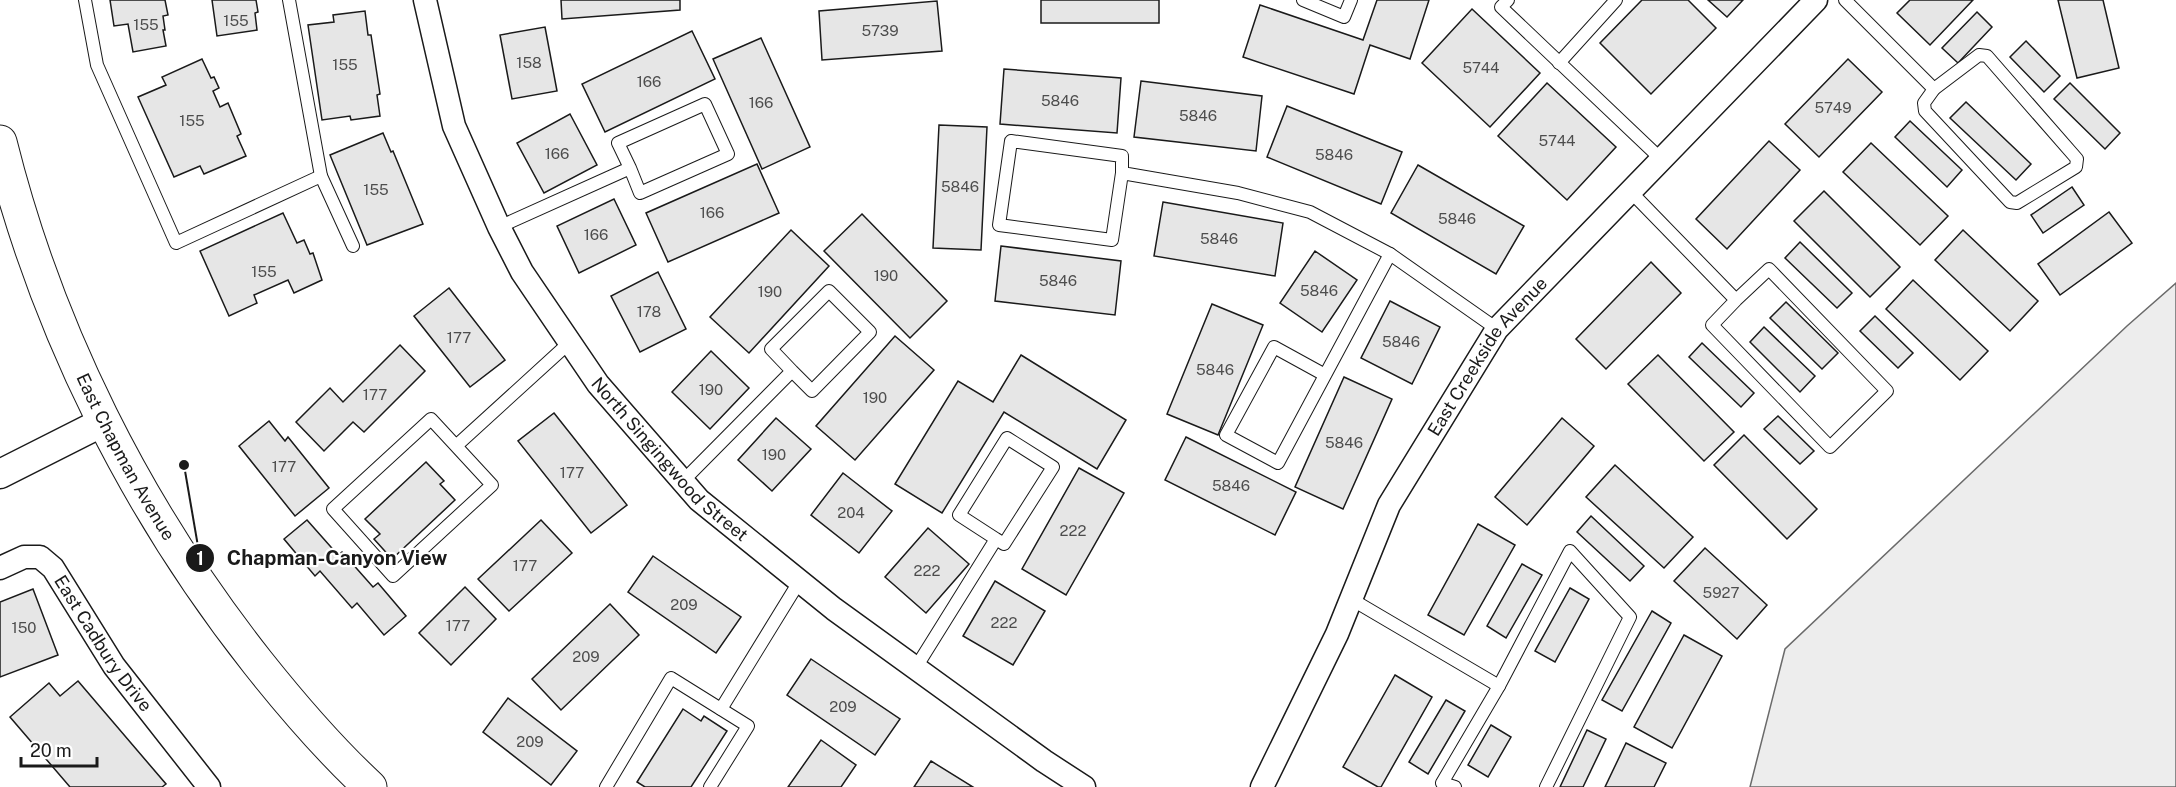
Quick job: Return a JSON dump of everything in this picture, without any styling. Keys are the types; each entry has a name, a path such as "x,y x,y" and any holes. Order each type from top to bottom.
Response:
{"main road":[{"name":"East Chapman Avenue","path":"0,142 33,253 60,324 103,422 149,507 205,592 301,717 370,787"}],"street":[{"name":"North Singingwood Street","path":"425,0 454,126 499,227 522,272 598,384 699,500 799,582 915,669 1084,787"},
{"name":"East Creekside Avenue","path":"1262,787 1337,634 1389,505 1497,329 1816,0"},
{"path":"0,474 103,422"},
{"name":"East Cadbury Drive","path":"0,568 24,557 40,557 54,568 114,666 209,787"}],"lane":[{"path":"85,0 97,65 176,243 321,176"},
{"path":"289,0 321,176 353,246"},
{"path":"1303,0 1344,17 1351,0"},
{"path":"1508,0 1501,7 1662,160"},
{"path":"1559,63 1616,0"},
{"path":"1845,0 1934,89"},
{"path":"1979,56 1987,56 2077,159 2076,167 2017,203 2010,202 1925,111 1924,103 1934,89 1979,56"},
{"path":"705,104 728,153 640,193 630,168 618,143 705,104"},
{"path":"1011,141 1122,156 1122,173 1112,240 999,225 1011,141"},
{"path":"499,227 630,168"},
{"path":"1122,173 1238,193 1310,212 1390,254 1497,329"},
{"path":"1630,192 1736,300"},
{"path":"1325,375 1274,347 1227,435 1278,463 1390,254"},
{"path":"1769,268 1887,391 1830,447 1712,325 1736,300 1769,268"},
{"path":"829,291 870,332 812,391 792,371 771,349 829,291"},
{"path":"456,446 569,343"},
{"path":"682,482 792,371"},
{"path":"431,419 456,446 492,485 393,576 333,510 431,419"},
{"path":"1007,438 1053,467 1004,544 996,539 959,515 1007,438"},
{"path":"915,669 996,539"},
{"path":"1455,787 1442,783 1499,686 1570,551 1630,616 1546,787"},
{"path":"721,709 799,582"},
{"path":"1351,598 1499,686"},
{"path":"606,787 671,678 748,726 710,787"}],"shaded area":[{"path":"2176,283 2176,787 1750,787 1785,649 2127,326"}],"building":[{"path":"110,0 165,0 168,15 163,16 166,46 133,52 128,24 114,26"},
{"path":"212,0 256,0 257,30 217,36"},
{"path":"561,0 680,0 680,10 562,19"},
{"path":"1041,0 1159,0 1159,23 1041,23"},
{"path":"1377,0 1429,0 1410,59 1370,45 1354,94 1243,57 1260,5 1363,40"},
{"path":"1642,0 1688,0 1716,28 1651,94 1600,43"},
{"path":"1708,0 1743,0 1727,17"},
{"path":"1910,0 1973,0 1930,45 1897,13"},
{"path":"2058,0 2103,0 2119,68 2077,78"},
{"path":"937,1 942,51 822,60 819,11"},
{"path":"1472,9 1540,73 1490,127 1422,63"},
{"path":"365,11 380,94 377,95 380,116 351,120 350,116 322,120 308,25 334,22 333,15"},
{"path":"1977,12 1992,27 1958,63 1942,48"},
{"path":"545,27 557,91 512,99 500,35"},
{"path":"692,31 715,79 605,132 582,84"},
{"path":"761,38 810,147 762,169 713,59"},
{"path":"2026,41 2060,76 2044,92 2010,57"},
{"path":"202,59 211,78 214,77 219,88 213,91 220,107 228,103 241,134 237,136 246,156 204,174 200,166 174,177 138,97 166,85 162,77"},
{"path":"1848,59 1882,92 1819,157 1785,124"},
{"path":"1004,69 1121,78 1117,133 1000,124"},
{"path":"1141,81 1262,96 1256,151 1134,137"},
{"path":"1547,83 1616,147 1567,200 1498,136"},
{"path":"2070,83 2120,133 2105,149 2054,99"},
{"path":"1966,102 2031,164 2016,180 1950,118"},
{"path":"1287,106 1402,152 1381,204 1267,157"},
{"path":"570,114 597,165 544,193 517,143"},
{"path":"1910,121 1962,170 1947,187 1895,137"},
{"path":"939,125 987,127 981,250 933,248"},
{"path":"383,133 391,152 393,151 423,224 367,245 330,155"},
{"path":"1769,141 1800,170 1727,249 1696,219"},
{"path":"1871,143 1948,216 1920,245 1843,172"},
{"path":"757,164 779,213 668,262 646,213"},
{"path":"1418,165 1524,226 1496,274 1391,213"},
{"path":"2072,187 2084,205 2043,233 2031,215"},
{"path":"1824,191 1900,267 1870,297 1794,221"},
{"path":"614,199 636,245 579,273 557,226"},
{"path":"1163,202 1283,223 1275,276 1154,256"},
{"path":"2109,212 2132,243 2060,295 2038,264"},
{"path":"283,213 297,243 304,240 310,254 313,253 322,280 294,293 288,280 254,295 257,303 229,316 200,251"},
{"path":"862,214 947,301 910,338 824,251"},
{"path":"791,230 829,266 749,353 710,317"},
{"path":"1963,230 2038,301 2010,331 1935,260"},
{"path":"1800,242 1852,293 1837,308 1785,258"},
{"path":"1001,246 1121,261 1115,315 995,301"},
{"path":"1315,251 1357,280 1322,332 1280,303"},
{"path":"1651,262 1681,293 1606,369 1576,339"},
{"path":"658,272 686,329 640,352 611,296"},
{"path":"1913,280 1988,351 1960,380 1886,309"},
{"path":"449,288 505,360 470,387 414,316"},
{"path":"1390,301 1440,327 1412,384 1361,358"},
{"path":"1786,302 1838,353 1822,369 1770,318"},
{"path":"1212,304 1263,325 1218,435 1167,414"},
{"path":"1875,316 1913,353 1898,368 1860,331"},
{"path":"1764,327 1815,376 1800,392 1750,342"},
{"path":"895,336 934,370 855,460 816,426"},
{"path":"1702,343 1754,393 1741,407 1689,357"},
{"path":"400,345 425,371 364,432 353,422 324,451 296,422 330,388 343,402"},
{"path":"711,351 749,388 710,429 672,392"},
{"path":"1021,355 1126,420 1097,469 1004,412 942,513 895,484 958,381 993,402"},
{"path":"1658,355 1734,432 1704,461 1628,384"},
{"path":"1344,377 1392,399 1343,509 1295,487"},
{"path":"554,413 627,505 591,533 518,441"},
{"path":"1778,416 1814,451 1800,464 1764,429"},
{"path":"776,418 811,449 772,491 738,460"},
{"path":"1562,418 1594,446 1527,525 1495,497"},
{"path":"269,421 285,441 288,437 329,488 295,516 239,446"},
{"path":"1744,435 1817,509 1787,539 1714,465"},
{"path":"1186,437 1296,492 1275,535 1165,480"},
{"path":"426,462 444,481 440,484 455,500 392,559 374,539 380,534 365,519"},
{"path":"1615,465 1693,537 1664,568 1586,497"},
{"path":"1079,468 1124,493 1066,595 1022,569"},
{"path":"843,473 892,511 859,553 811,515"},
{"path":"1591,516 1644,566 1630,581 1577,532"},
{"path":"307,520 338,555 342,552 373,587 378,583 406,616 384,635 357,603 352,608 320,571 315,576 284,539"},
{"path":"541,520 572,553 509,611 478,579"},
{"path":"1478,524 1515,545 1464,635 1428,615"},
{"path":"928,528 969,564 926,613 885,577"},
{"path":"1705,548 1767,605 1737,639 1674,581"},
{"path":"653,556 741,617 716,653 628,592"},
{"path":"1522,564 1542,575 1506,638 1487,626"},
{"path":"995,581 1045,611 1013,665 963,636"},
{"path":"465,587 496,619 451,665 419,633"},
{"path":"1570,588 1589,599 1555,662 1535,651"},
{"path":"33,589 58,655 0,677 0,602"},
{"path":"610,604 639,635 561,710 532,679"},
{"path":"1652,611 1671,623 1622,711 1602,700"},
{"path":"1684,635 1722,656 1672,748 1634,727"},
{"path":"811,659 900,719 875,755 787,695"},
{"path":"1395,675 1432,697 1381,787 1378,787 1343,767"},
{"path":"78,681 166,784 162,787 70,787 10,717 49,683 60,696"},
{"path":"508,698 577,751 551,785 483,732"},
{"path":"1446,700 1465,711 1428,774 1409,762"},
{"path":"683,709 701,721 704,716 727,731 691,787 645,787 637,782"},
{"path":"1491,725 1511,737 1488,777 1468,765"},
{"path":"1587,730 1606,739 1583,787 1560,787"},
{"path":"821,740 856,765 841,787 788,787"},
{"path":"1626,743 1666,763 1654,787 1605,787"},
{"path":"931,761 973,787 914,787"}],"place":[{"name":"Chapman-Canyon View","path":"184,465"}]}
